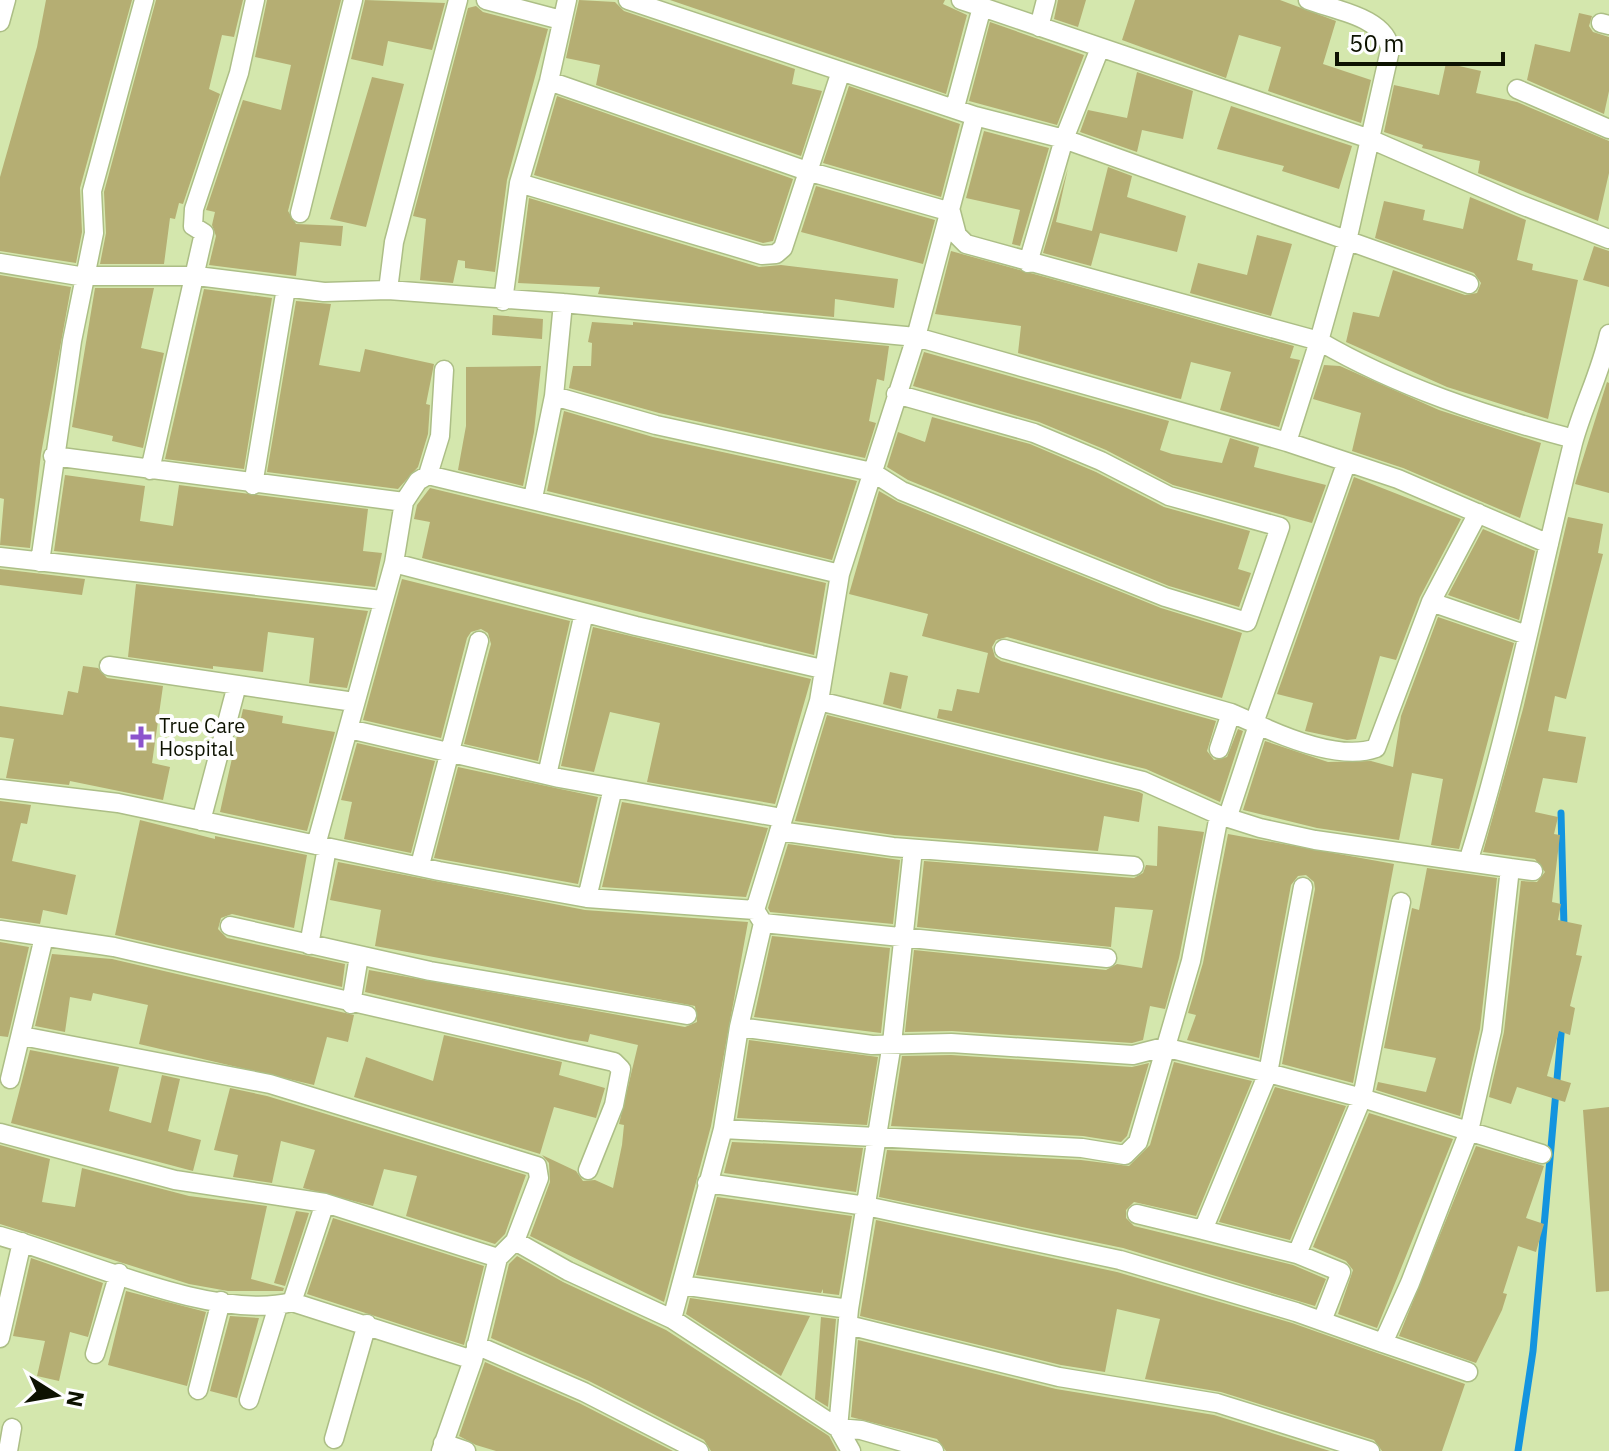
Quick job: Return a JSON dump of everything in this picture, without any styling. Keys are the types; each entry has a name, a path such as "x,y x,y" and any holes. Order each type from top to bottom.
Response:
{"street":[{"path":"0,22 6,0"},
{"path":"40,562 53,456 94,233 92,191 144,0"},
{"path":"150,470 197,276 204,233 193,226 194,209 239,73 255,0"},
{"path":"300,213 353,0"},
{"path":"388,290 394,242 458,0"},
{"path":"486,0 561,20"},
{"path":"503,301 519,183 549,81 567,0"},
{"path":"628,0 975,116 1064,139 1469,284"},
{"path":"961,0 1370,139 1519,204 1609,239"},
{"path":"1039,27 1046,0"},
{"path":"1287,442 1347,241 1389,60 1387,37 1374,25 1308,0"},
{"path":"955,107 982,7"},
{"path":"1028,263 1064,139 1100,48"},
{"path":"519,183 762,255 776,254 783,248 841,71"},
{"path":"549,81 807,171 951,212"},
{"path":"1517,89 1609,129"},
{"path":"672,1319 723,1129 759,917 781,824 819,701 840,574 916,337 975,116"},
{"path":"951,212 957,235 966,244 1319,341 1361,366 1498,419 1574,439"},
{"path":"0,263 53,274 197,276 324,292 388,290 503,301 563,303 916,337 1287,442 1398,479 1549,544"},
{"path":"253,485 286,288"},
{"path":"533,498 554,396 563,303"},
{"path":"1468,862 1492,784 1574,439 1602,365 1609,334"},
{"path":"309,945 322,846 354,702 394,563 404,502 418,481 428,475 440,436 444,370"},
{"path":"554,396 656,425 872,472 902,491 1165,597 1247,622 1280,527 1169,496 1101,461 1034,433 896,394"},
{"path":"53,456 253,485 404,502"},
{"path":"723,1129 1082,1148 1125,1155 1138,1142 1191,961 1223,815 1346,464"},
{"path":"428,475 840,574"},
{"path":"1004,649 1231,713 1326,748 1360,752 1376,748 1431,602 1478,513"},
{"path":"0,557 382,600"},
{"path":"394,563 584,613 822,669"},
{"path":"1431,602 1527,635"},
{"path":"547,775 584,613"},
{"path":"420,865 479,641"},
{"path":"109,666 354,702"},
{"path":"201,821 237,685"},
{"path":"819,701 1143,781 1260,828 1315,840 1533,871"},
{"path":"1219,749 1231,713"},
{"path":"349,729 547,775 913,849 1134,866"},
{"path":"587,898 613,788"},
{"path":"0,789 118,803 587,898 759,917 903,939 1107,958"},
{"path":"838,1428 848,1317 874,1139 892,1043 913,849"},
{"path":"1383,1343 1469,1131 1492,1031 1510,868"},
{"path":"1203,1230 1268,1073 1303,887"},
{"path":"1297,1254 1362,1098 1401,902"},
{"path":"230,926 359,956 596,1002 687,1015"},
{"path":"0,930 114,947 351,1004 614,1062 621,1069 614,1105 588,1170"},
{"path":"10,1079 44,937"},
{"path":"351,1004 359,956"},
{"path":"739,1027 872,1045 892,1043 1133,1055 1164,1047 1362,1098 1542,1154"},
{"path":"22,1036 270,1084 531,1163 540,1170 515,1241 498,1258 474,1353 442,1447 466,1451"},
{"path":"0,1133 175,1180 325,1203 498,1258"},
{"path":"707,1183 866,1206 1120,1260 1322,1321 1468,1372"},
{"path":"249,1400 325,1203"},
{"path":"1137,1214 1297,1254 1341,1272 1322,1321"},
{"path":"0,1236 174,1292 237,1307 285,1304 474,1353 622,1410 699,1451"},
{"path":"515,1241 568,1271 672,1319 838,1428 851,1451"},
{"path":"0,1338 22,1242"},
{"path":"95,1354 119,1273"},
{"path":"681,1285 848,1317 1059,1377 1217,1403 1370,1451"},
{"path":"198,1390 221,1301"},
{"path":"334,1439 367,1324"},
{"path":"8,1451 12,1428"},
{"path":"838,1428 861,1430 934,1451"}],"building":[{"path":"46,0 132,0 80,188 82,232 76,263 0,251 0,177 37,47"},
{"path":"156,0 243,0 234,37 222,35 209,89 220,94 183,204 179,203 175,219 170,218 164,264 100,264 106,233 104,192"},
{"path":"267,0 341,0 288,211 296,224 343,226 341,246 300,242 296,276 209,265 216,236 212,225 215,212 206,210 243,100 281,110 291,65 255,57"},
{"path":"365,0 445,3 432,50 388,41 383,66 351,59"},
{"path":"579,0 615,2 624,11 795,69 792,84 822,91 801,156 596,85 600,65 566,58"},
{"path":"670,0 945,0 943,4 967,15 946,94"},
{"path":"1058,0 1086,0 1078,27 1054,19"},
{"path":"1135,0 1280,0 1336,21 1323,64 1371,80 1361,123 1268,91 1281,47 1239,35 1226,78 1122,40"},
{"path":"476,6 483,12 548,29 507,180 495,272 465,268 465,261 458,260 453,283 420,280 426,219 413,216 468,8"},
{"path":"1579,13 1592,16 1589,26 1593,32 1609,37 1609,91 1604,114 1527,80 1535,44 1570,52"},
{"path":"990,22 1084,55 1057,125 969,101"},
{"path":"1446,63 1481,71 1476,93 1517,102 1609,141 1609,173 1598,221 1478,173 1480,161 1422,148 1423,145 1384,132 1394,85 1439,95"},
{"path":"1137,72 1193,91 1183,139 1142,130 1137,152 1080,132 1088,110 1127,118"},
{"path":"372,77 404,84 366,227 330,219"},
{"path":"849,86 960,124 941,197 823,163"},
{"path":"557,96 793,179 773,241 763,243 534,175"},
{"path":"1231,106 1352,146 1339,189 1282,171 1284,166 1217,149"},
{"path":"984,131 1049,148 1020,246 1012,244 1020,210 966,198"},
{"path":"1108,167 1132,176 1127,197 1186,216 1177,252 1092,231"},
{"path":"1068,168 1056,222 1100,233 1091,266 1043,253"},
{"path":"816,186 935,220 923,264 801,232"},
{"path":"1470,197 1526,220 1517,260 1533,264 1532,270 1578,280 1548,419 1447,387 1346,342 1353,312 1379,317 1393,270 1465,295 1477,293 1481,283 1474,273 1375,238 1384,201 1425,210 1423,220 1463,229"},
{"path":"529,198 759,267 781,265 898,279 894,308 835,299 834,317 598,294 600,287 518,283"},
{"path":"1257,235 1292,244 1271,316 1190,293 1198,263 1247,275"},
{"path":"1594,246 1609,251 1609,287 1583,280"},
{"path":"951,251 1294,346 1290,358 1300,360 1279,427 1220,410 1231,372 1191,362 1181,399 1018,353 1021,326 935,314"},
{"path":"0,275 71,287 41,454 30,548 0,545 4,499 0,498"},
{"path":"95,288 154,288 141,348 164,353 143,448 112,441 113,436 72,427"},
{"path":"204,289 272,298 244,469 165,459"},
{"path":"296,301 331,304 319,365 360,372 365,349 434,364 426,404 430,405 428,434 418,467 398,489 267,472"},
{"path":"493,315 543,319 542,339 492,335"},
{"path":"592,322 633,325 633,322 889,346 884,381 877,379 869,421 876,423 865,458 659,413 569,388 573,366 591,366 592,343 588,342"},
{"path":"924,352 1169,421 1160,450 1172,454 1222,463 1230,438 1259,447 1254,467 1326,485 1312,523 1173,485 1106,450 1039,422 913,386"},
{"path":"1324,365 1340,366 1439,410 1541,443 1520,518 1403,468 1352,451 1361,413 1313,399"},
{"path":"541,366 534,432 523,486 458,470 466,426 466,367"},
{"path":"1609,383 1609,493 1575,484"},
{"path":"564,411 653,437 857,481 832,560 547,491"},
{"path":"932,417 1030,444 1096,472 1164,507 1250,531 1238,569 1251,573 1239,607 1169,586 908,480 887,467 898,432 925,442"},
{"path":"65,475 145,486 140,521 173,526 179,485 368,509 363,551 382,553 375,587 54,551"},
{"path":"1354,477 1461,519 1420,597 1396,660 1380,656 1356,739 1347,740 1305,731 1313,703 1277,694"},
{"path":"430,488 826,583 814,655 422,558 430,522 414,519 417,505"},
{"path":"879,491 898,502 1161,608 1242,633 1222,698 1007,637 996,640 992,647 995,657 1001,661 1216,721 1207,751 1214,760 1227,757 1238,729 1243,731 1220,802 1146,769 937,718 939,709 952,711 957,689 979,693 988,653 922,636 928,614 849,594"},
{"path":"1568,517 1603,524 1598,553 1603,554 1566,699 1555,696 1548,731 1586,737 1577,783 1543,778 1535,812 1558,817 1554,834 1560,835 1552,902 1561,904 1558,920 1582,925 1576,955 1582,956 1570,1006 1575,1008 1570,1035 1559,1031 1547,1076 1571,1083 1565,1102 1517,1087 1511,1104 1489,1097 1504,1032 1521,881 1537,882 1545,872 1535,859 1483,852 1523,709"},
{"path":"1483,529 1535,551 1519,620 1448,595"},
{"path":"0,569 85,579 82,595 0,585"},
{"path":"402,579 570,621 538,761 464,744 491,644 488,633 481,629 471,632 467,638 441,738 363,720"},
{"path":"136,584 368,611 347,688 309,683 314,638 268,632 263,672 213,666 213,669 128,657"},
{"path":"1438,617 1514,643 1459,849 1431,845 1443,779 1412,773 1399,840 1317,828 1243,810 1265,741 1328,762 1371,761 1393,767 1401,716"},
{"path":"593,627 811,679 775,804 647,782 660,723 610,712 594,772 561,766"},
{"path":"83,666 98,668 107,678 163,686 152,763 170,767 163,800 70,781 69,785 6,778 14,739 0,737 0,706 63,715 68,691 78,693"},
{"path":"890,672 908,676 901,709 883,704"},
{"path":"243,709 283,716 282,723 335,732 307,831 220,812"},
{"path":"827,715 1139,792 1143,794 1139,822 1104,816 1098,851 894,835 795,821"},
{"path":"357,743 435,761 411,853 344,839 352,802 341,800"},
{"path":"458,767 598,797 578,884 434,858"},
{"path":"0,801 31,805 27,824 21,823 12,861 76,875 67,915 43,910 40,924 0,918"},
{"path":"622,802 768,828 746,897 602,887"},
{"path":"140,820 215,839 215,836 307,855 294,928 232,914 221,918 218,929 227,938 345,964 342,987 115,935"},
{"path":"1158,826 1204,832 1179,958 1165,1009 1150,1006 1143,1040 1132,1043 952,1031 905,1032 914,950 1106,970 1117,964 1142,968 1153,910 1115,907 1111,947 917,927 924,861 1134,878 1143,873 1146,865 1157,866"},
{"path":"1228,834 1394,864 1353,1083 1282,1064 1315,889 1314,882 1306,875 1298,876 1291,885 1259,1058 1187,1040 1196,1015 1188,1013 1203,963"},
{"path":"788,844 900,860 893,924 770,912 768,908"},
{"path":"338,862 585,910 748,922 711,1126 664,1302 530,1236 550,1182 549,1163 542,1155 576,1171 583,1181 595,1180 613,1188 624,1125 619,1124 638,1045 590,1034 588,1042 569,1039 365,992 369,970 685,1027 697,1022 695,1006 375,946 381,910 330,900"},
{"path":"1427,868 1497,878 1480,1029 1460,1116 1376,1090 1378,1082 1426,1092 1436,1058 1384,1048 1412,908 1419,910"},
{"path":"772,936 890,948 881,1033 754,1017"},
{"path":"0,942 29,947 8,1037 0,1036"},
{"path":"52,954 112,959 354,1015 348,1042 327,1037 314,1085 139,1044 148,1005 93,993 91,1001 70,997 65,1032 35,1026"},
{"path":"444,1035 562,1062 559,1075 605,1088 596,1118 554,1107 540,1154 354,1097 366,1057 433,1081"},
{"path":"749,1040 878,1057 867,1125 737,1118"},
{"path":"30,1050 119,1067 109,1111 151,1123 162,1075 180,1079 168,1131 201,1140 193,1171 11,1123"},
{"path":"951,1055 1132,1067 1149,1063 1127,1136 1121,1142 1083,1136 891,1126 902,1056"},
{"path":"1174,1062 1252,1081 1196,1216 1134,1202 1126,1210 1126,1218 1134,1226 1293,1265 1326,1279 1315,1306 1123,1248 879,1197 887,1150 1081,1160 1129,1166 1150,1145"},
{"path":"1275,1087 1346,1106 1290,1240 1219,1222"},
{"path":"230,1088 267,1096 526,1175 505,1234 495,1244 406,1216 417,1176 384,1169 373,1206 303,1188 315,1150 281,1141 272,1183 233,1177 238,1155 214,1150"},
{"path":"1609,1107 1609,1291 1596,1292 1583,1110"},
{"path":"1369,1113 1453,1139 1377,1328 1338,1314 1353,1270 1346,1261 1313,1247"},
{"path":"732,1142 863,1148 856,1192 724,1173"},
{"path":"0,1145 50,1159 42,1202 75,1207 82,1168 189,1196 267,1206 251,1279 284,1288 283,1291 228,1291 189,1284 0,1224"},
{"path":"1476,1146 1544,1166 1526,1218 1544,1224 1536,1252 1518,1246 1503,1293 1507,1294 1502,1310 1476,1363 1399,1336"},
{"path":"717,1197 852,1216 839,1295 823,1293 823,1289 821,1293 696,1275"},
{"path":"296,1211 309,1213 285,1286 274,1283"},
{"path":"333,1218 484,1266 464,1345 307,1294"},
{"path":"876,1220 1117,1272 1292,1323 1465,1384 1442,1451 1382,1451 1374,1440 1221,1392 1145,1379 1160,1319 1117,1309 1105,1372 1061,1365 860,1316"},
{"path":"517,1256 563,1282 666,1330 829,1436 837,1451 711,1451 704,1440 589,1381 491,1338 509,1264"},
{"path":"31,1258 103,1283 88,1337 70,1332 59,1381 37,1376 45,1341 13,1336"},
{"path":"126,1291 206,1312 187,1386 108,1365"},
{"path":"690,1298 810,1316 781,1376 686,1314"},
{"path":"230,1316 259,1318 237,1398 210,1391"},
{"path":"821,1317 836,1319 828,1407 815,1399"},
{"path":"858,1340 1056,1389 1214,1415 1330,1451 946,1451 937,1439 851,1417"},
{"path":"485,1362 579,1403 673,1451 496,1451 476,1445 459,1436"}],"waterway":[{"path":"1561,813 1564,927"},
{"path":"1518,1451 1533,1351 1562,1023"}],"place":[{"name":"True Care Hospital","path":"141,737"}]}
